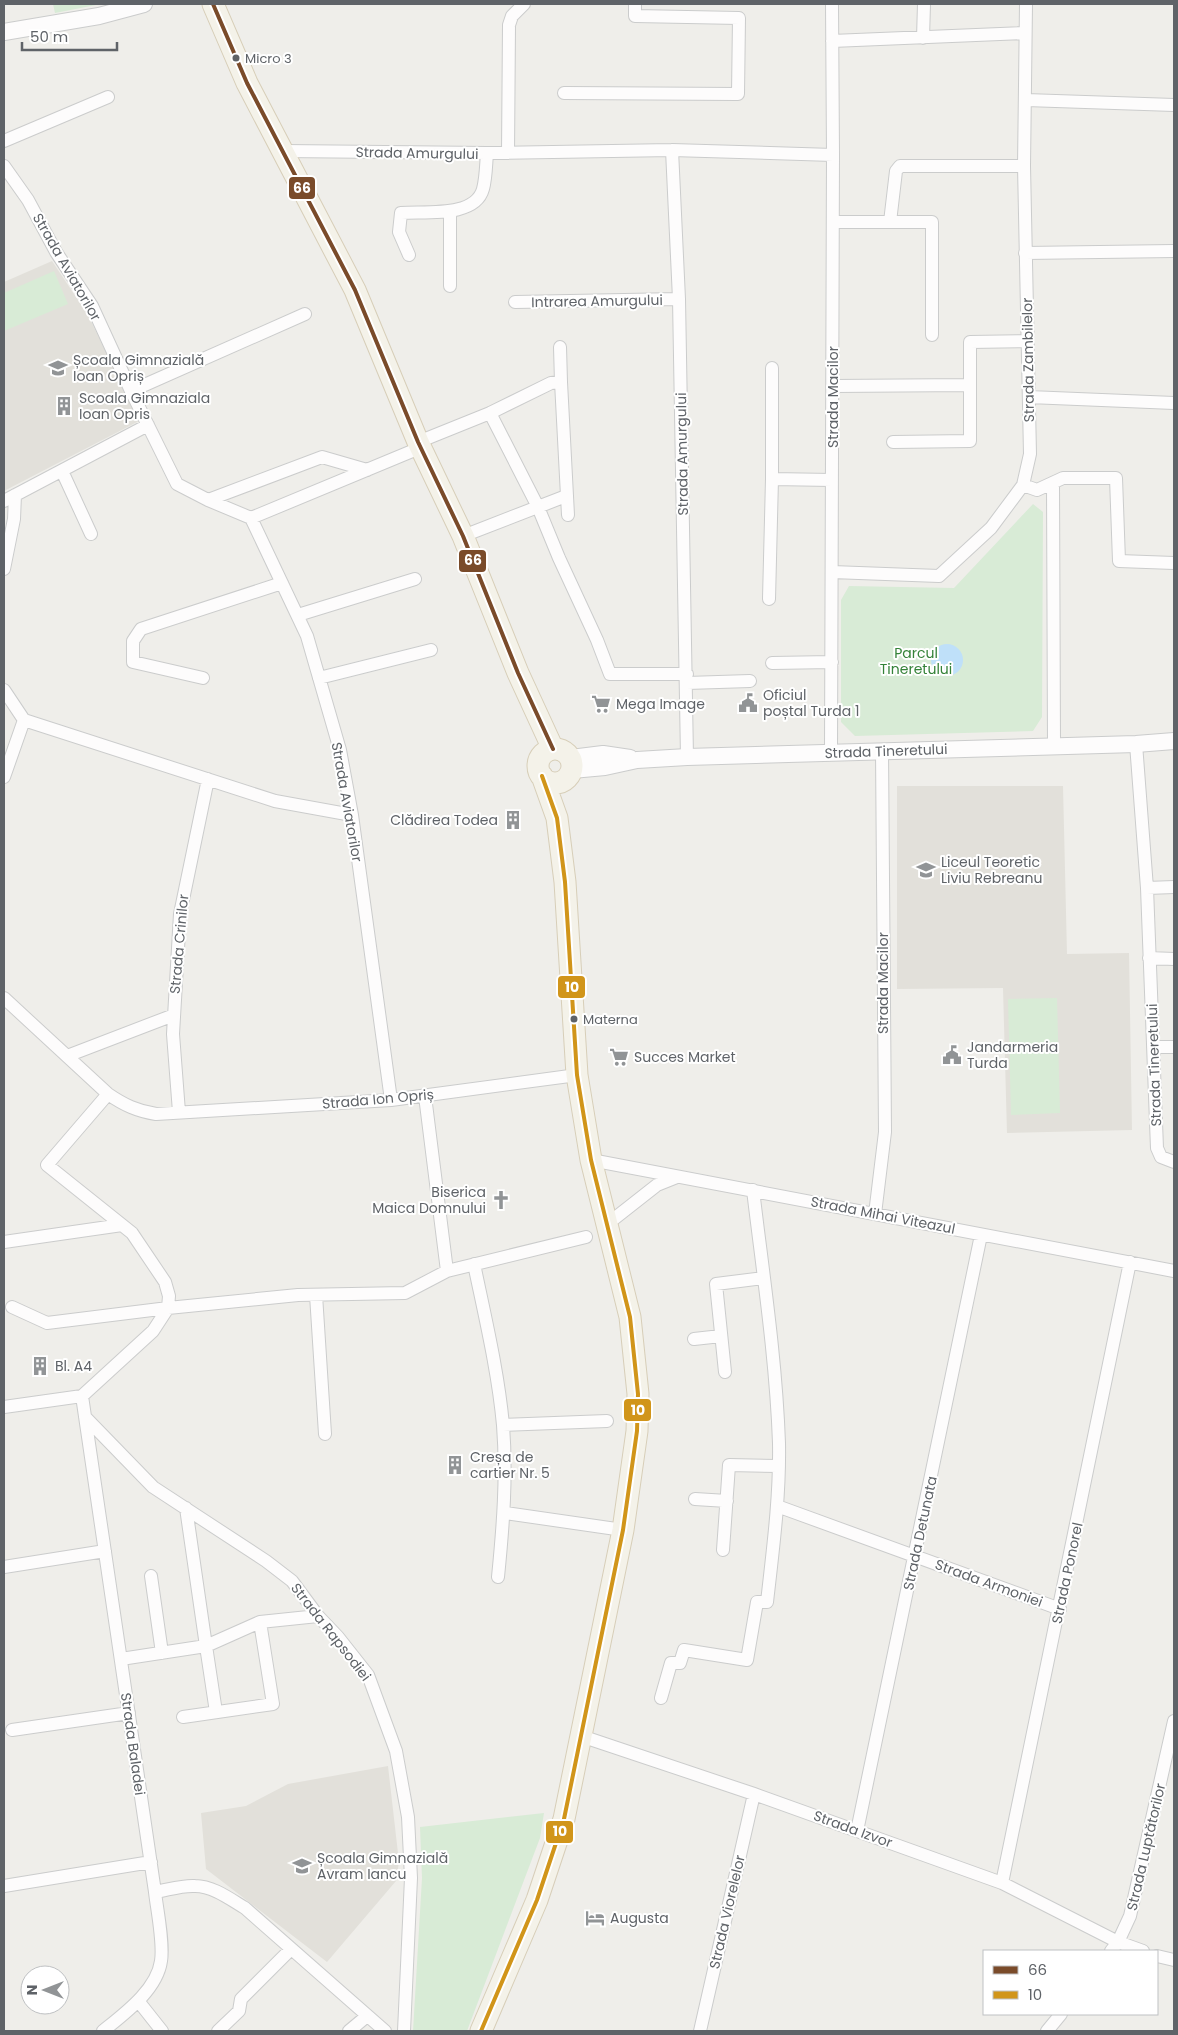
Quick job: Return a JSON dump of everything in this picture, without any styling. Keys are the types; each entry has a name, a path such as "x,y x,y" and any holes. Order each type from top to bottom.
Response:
{"main road":[{"path":"213,4 247,83 356,290 420,444 463,536 557,766 557,818 565,882 577,1075 591,1160 630,1316 638,1394 637,1431 623,1530 564,1819 537,1900 481,2031"}],"street":[{"path":"4,32 99,16 144,4"},
{"path":"508,153 509,25 512,16 524,4"},
{"path":"564,93 738,94 739,18 635,16 635,4"},
{"name":"Strada Macilor","path":"832,4 832,753"},
{"path":"923,38 924,4"},
{"name":"Strada Zambilelor","path":"832,572 939,576 991,528 1023,485 1030,454 1024,166 1026,4"},
{"path":"832,41 1025,33"},
{"path":"4,141 108,97"},
{"path":"1026,100 1174,105"},
{"name":"Strada Amurgului","path":"283,150 487,154 672,150 833,155"},
{"name":"Strada Amurgului","path":"672,150 679,299 688,757"},
{"path":"409,255 398,232 402,213 450,211 470,207 483,191 487,154"},
{"name":"Strada Aviatorilor","path":"4,166 28,200 56,252 92,306 130,391 177,484 208,500 251,518 307,636 340,750 352,815 391,1100"},
{"path":"890,222 896,171 900,166 1024,166"},
{"path":"450,211 450,286"},
{"path":"833,222 932,222 932,335"},
{"path":"1025,253 1174,250"},
{"name":"Intrarea Amurgului","path":"515,302 679,299"},
{"path":"130,391 304,314"},
{"path":"892,442 970,441 970,342 1027,340"},
{"path":"560,347 568,515"},
{"path":"769,599 772,368"},
{"path":"251,518 367,470 551,383 561,382"},
{"path":"833,386 970,385"},
{"path":"1029,397 1174,403"},
{"path":"490,413 538,507 597,640 610,674 750,681"},
{"path":"4,569 14,519 9,498 148,426"},
{"path":"208,500 322,457 367,470"},
{"path":"62,470 91,534"},
{"path":"1023,485 1037,490 1063,478 1116,478 1119,560 1174,563"},
{"path":"772,479 832,480"},
{"path":"1053,483 1054,745"},
{"path":"463,536 566,496"},
{"path":"298,615 415,580"},
{"path":"202,678 134,662 134,641 141,630 282,583"},
{"path":"319,678 431,650"},
{"path":"772,663 832,662"},
{"path":"4,690 24,720 275,801 352,815"},
{"path":"4,777 24,720"},
{"name":"Strada Tineretului","path":"557,766 605,767 637,760 688,757 1136,744 1174,740"},
{"name":"Strada Tineretului","path":"1136,744 1147,888 1157,1148 1161,1157 1174,1162"},
{"name":"Strada Macilor","path":"875,1214 885,1132 882,751"},
{"name":"Strada Crinilor","path":"179,1112 173,1034 180,914 208,779"},
{"path":"1147,888 1174,887"},
{"path":"1149,958 1174,959"},
{"name":"Strada Ion Opriș","path":"4,998 108,1094 126,1106 141,1112 156,1114 391,1100 577,1075"},
{"path":"66,1056 174,1014"},
{"path":"1153,1048 1174,1046"},
{"path":"4,1407 82,1396 153,1331 168,1308 169,1296 165,1282 132,1233 47,1165 108,1094"},
{"path":"424,1096 447,1270"},
{"name":"Strada Mihai Viteazul","path":"591,1160 1174,1271"},
{"path":"606,1222 615,1218 657,1184 675,1179 678,1176"},
{"path":"662,1698 670,1663 680,1663 684,1650 747,1660 757,1602 767,1602 777,1506 779,1444 772,1343 752,1190"},
{"path":"4,1242 122,1225"},
{"name":"Strada Detunata","path":"857,1831 981,1235"},
{"path":"12,1307 47,1323 168,1308 316,1295 405,1293 447,1270 586,1237"},
{"name":"Strada Ponorel","path":"1002,1884 1130,1262"},
{"path":"474,1264 490,1341 503,1425 505,1513 498,1577"},
{"path":"725,1372 716,1284 764,1278"},
{"path":"316,1295 325,1434"},
{"path":"694,1339 721,1336"},
{"name":"Strada Baladei","path":"82,1396 151,1862 161,1962 157,1973 139,2002 103,2031"},
{"name":"Strada Rapsodiei","path":"85,1417 153,1487 292,1580 318,1616 338,1637 368,1675 396,1751 408,1817 411,1878 404,2031"},
{"path":"503,1425 607,1421"},
{"path":"723,1550 729,1465 778,1466"},
{"path":"695,1499 726,1501"},
{"name":"Strada Armoniei","path":"777,1506 1060,1608"},
{"path":"186,1508 216,1712"},
{"path":"505,1513 623,1530"},
{"path":"4,1567 105,1551"},
{"path":"151,1576 162,1653"},
{"path":"121,1659 206,1646 260,1622 318,1616"},
{"path":"183,1717 273,1704 260,1622"},
{"path":"12,1730 129,1713"},
{"name":"Strada Luptătorilor","path":"1115,1947 1130,1916 1174,1721"},
{"name":"Strada Izvor","path":"581,1736 754,1794 1002,1884 1115,1947 1136,1950"},
{"name":"Strada Viorelelor","path":"700,2031 754,1794"},
{"path":"4,1886 151,1862"},
{"path":"155,1892 194,1886 209,1888 245,1908 385,2031"},
{"path":"218,2031 239,2011 241,1999 291,1949"},
{"path":"1158,1956 1174,1960"},
{"path":"139,2002 162,2031"},
{"path":"1047,2031 1060,2015"},
{"path":"349,2031 367,2016"}],"shaded area":[{"name":"Școala Gimnazială Ioan Opriș","path":"52,261 88,315 139,421 4,491 4,282"},
{"path":"897,786 1063,786 1067,954 1129,953 1132,1130 1007,1133 1003,988 897,989"},
{"name":"Școala Gimnazială Avram Iancu","path":"388,1766 399,1862 396,1881 327,1962 206,1869 201,1813 246,1806 288,1784"}],"green space":[{"path":"53,4 101,4 55,13"},
{"path":"54,271 68,304 4,331 4,293"},
{"name":"Parcul Tineretului","path":"1033,504 1043,512 1042,717 1033,731 855,736 841,722 841,600 849,586 954,588"},
{"path":"1057,998 1060,1113 1011,1115 1008,999"},
{"path":"544,1813 540,1838 467,2031 413,2031 422,1878 420,1827"}],"water":[{"path":"947,644 959,648 963,660 959,672 947,676 935,672 931,660 935,648"}],"transit line":[{"name":"66","path":"213,4 247,83 355,290 418,442 463,536 518,673 553,749"},
{"name":"10","path":"481,2031 537,1900 564,1819 623,1530 637,1431 638,1394 630,1317 591,1160 577,1075 565,882 557,818 542,776"}],"place":[{"name":"Micro 3","path":"236,58"},
{"name":"Școala Gimnazială Ioan Opriș","path":"58,368"},
{"name":"Scoala Gimnaziala Ioan Opris","path":"64,406"},
{"name":"Oficiul poștal Turda 1","path":"748,703"},
{"name":"Mega Image","path":"601,704"},
{"name":"Clădirea Todea","path":"513,820"},
{"name":"Liceul Teoretic Liviu Rebreanu","path":"926,870"},
{"name":"Materna","path":"574,1019"},
{"name":"Jandarmeria Turda","path":"952,1055"},
{"name":"Succes Market","path":"619,1057"},
{"name":"Biserica Maica Domnului","path":"501,1200"},
{"name":"Bl. A4","path":"40,1366"},
{"name":"Creșa de cartier Nr. 5","path":"455,1465"},
{"name":"Școala Gimnazială Avram Iancu","path":"302,1866"},
{"name":"Augusta","path":"595,1918"}]}
